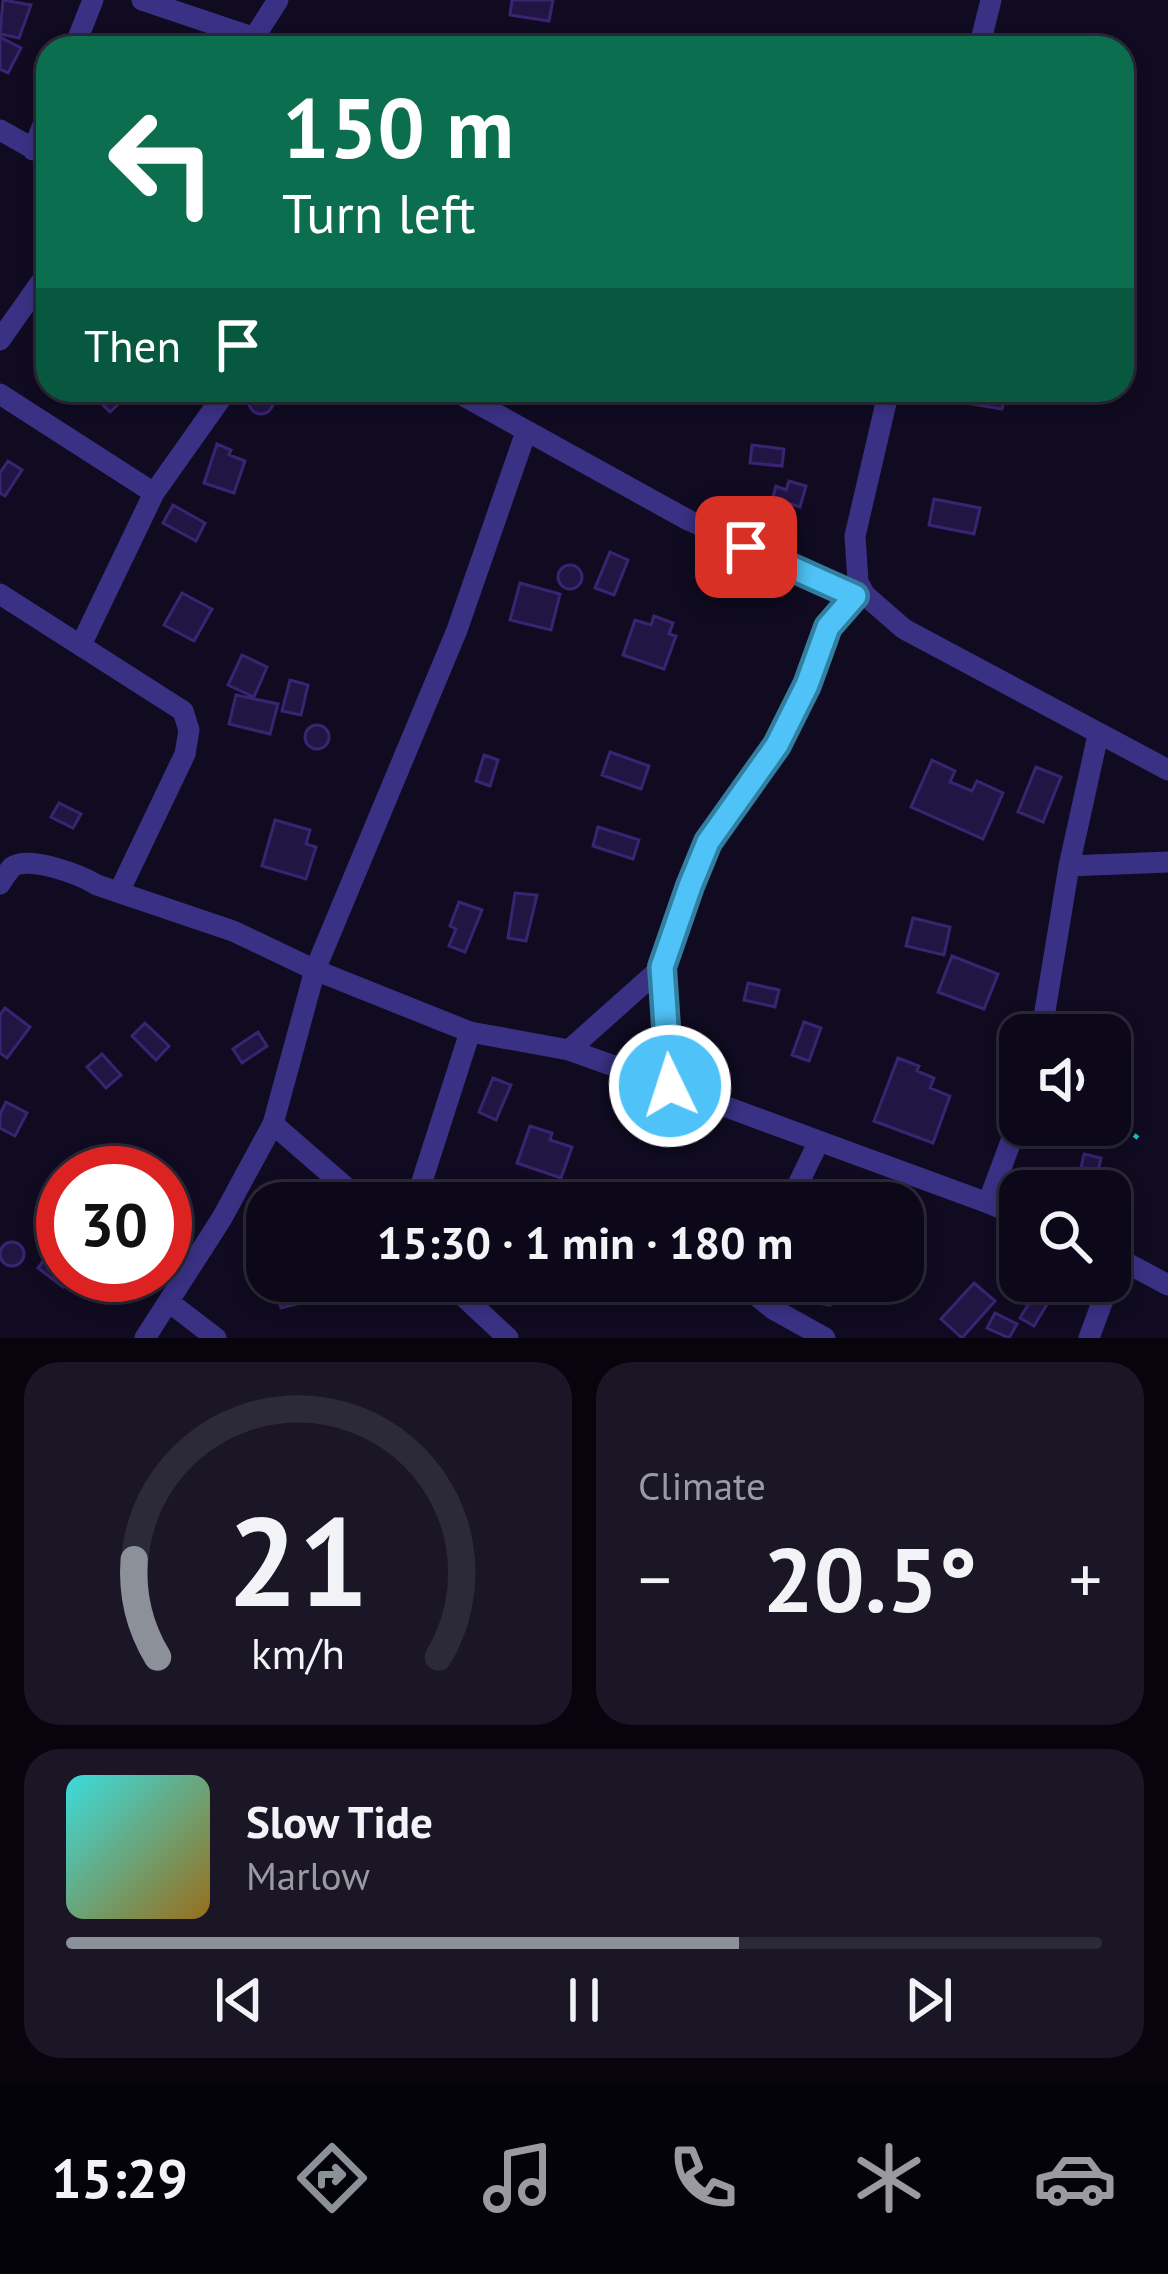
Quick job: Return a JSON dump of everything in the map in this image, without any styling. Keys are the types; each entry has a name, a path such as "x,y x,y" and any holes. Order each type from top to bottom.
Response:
{"street":[{"path":"79,36 93,0"},
{"path":"142,0 235,36"},
{"path":"254,36 278,0"},
{"path":"982,36 991,0"},
{"path":"0,130 36,152"},
{"path":"0,340 36,289"},
{"path":"0,394 154,494"},
{"path":"81,645 154,494 219,402"},
{"path":"475,402 688,520 860,595 904,629 1168,770"},
{"path":"860,595 855,536 886,402"},
{"path":"192,1266 272,1124 316,970 457,630 526,432"},
{"path":"0,594 183,711 189,730 185,754 119,892"},
{"path":"670,1086 662,967 708,842 777,745 807,685 828,627 860,595"},
{"path":"1044,1014 1069,866 1098,735"},
{"path":"1069,866 1168,862"},
{"path":"0,884 11,868 36,864 81,876 233,931 470,1032 568,1050 999,1207"},
{"path":"568,1050 662,967"},
{"path":"422,1182 470,1032"},
{"path":"272,1124 340,1182"},
{"path":"799,1182 819,1141"},
{"path":"988,1203 1009,1146"},
{"path":"1131,1265 1168,1285"},
{"path":"145,1338 169,1302 216,1338"},
{"path":"469,1302 508,1338"},
{"path":"764,1302 825,1338"},
{"path":"1089,1338 1102,1302"}],"path":[{"path":"1131,1133 1138,1138"}],"building":[{"path":"3,0 31,5 19,38 0,34"},
{"path":"512,0 553,0 549,21 510,15"},
{"path":"0,37 21,48 8,73 0,69"},
{"path":"100,402 120,402 110,412"},
{"path":"249,402 273,402 266,413 250,407"},
{"path":"960,402 1003,402 1002,409"},
{"path":"217,444 245,461 234,493 204,483"},
{"path":"752,445 784,449 782,466 750,463"},
{"path":"8,461 22,470 5,496 0,493 0,473"},
{"path":"789,481 806,486 800,507 771,504 776,486 786,490"},
{"path":"934,499 980,508 974,534 929,525"},
{"path":"173,505 205,523 196,541 163,523"},
{"path":"610,552 628,560 614,595 595,588"},
{"path":"570,565 579,568 579,586 570,589 561,586 558,577 561,568"},
{"path":"520,583 560,594 551,630 510,620"},
{"path":"182,593 212,609 194,641 164,625"},
{"path":"654,616 673,623 669,634 676,636 664,669 623,655 635,620 651,625"},
{"path":"242,655 267,667 254,697 228,685"},
{"path":"290,680 308,685 301,715 282,711"},
{"path":"236,695 278,704 270,734 229,724"},
{"path":"317,725 326,728 326,746 317,749 308,746 305,737 308,728"},
{"path":"610,752 649,766 641,789 602,775"},
{"path":"484,755 498,760 490,786 476,781"},
{"path":"932,760 955,771 950,782 972,791 977,781 1003,793 983,839 911,807"},
{"path":"1036,767 1061,777 1043,822 1018,812"},
{"path":"59,803 81,814 73,828 51,817"},
{"path":"275,820 310,830 306,844 316,847 306,879 262,866"},
{"path":"598,827 639,840 633,859 593,846"},
{"path":"515,893 537,895 526,941 508,938"},
{"path":"459,902 482,910 465,952 449,946"},
{"path":"913,918 950,927 944,955 906,946"},
{"path":"952,956 998,974 984,1009 938,992"},
{"path":"748,983 779,990 775,1007 744,1000"},
{"path":"5,1008 30,1027 7,1058 0,1053 0,1015"},
{"path":"804,1022 821,1028 809,1061 792,1055"},
{"path":"145,1023 169,1046 156,1060 132,1036"},
{"path":"258,1032 267,1046 242,1063 233,1049"},
{"path":"102,1054 121,1075 106,1088 87,1067"},
{"path":"898,1058 919,1066 917,1071 934,1078 930,1088 950,1096 933,1143 874,1121"},
{"path":"493,1078 511,1085 496,1120 479,1112"},
{"path":"6,1102 27,1113 15,1136 0,1128"},
{"path":"530,1126 572,1147 561,1178 517,1163"},
{"path":"1084,1154 1101,1158 1098,1170 1081,1170"},
{"path":"12,1242 24,1254 12,1266 0,1254"},
{"path":"974,1283 995,1301 962,1338 941,1319"},
{"path":"1048,1302 1034,1326 1020,1318 1029,1303"},
{"path":"995,1313 1017,1324 1009,1338 987,1328"}],"route":[{"path":"670,1086 662,967 690,886 708,842 777,745 807,685 828,627 855,596 746,547"}]}
